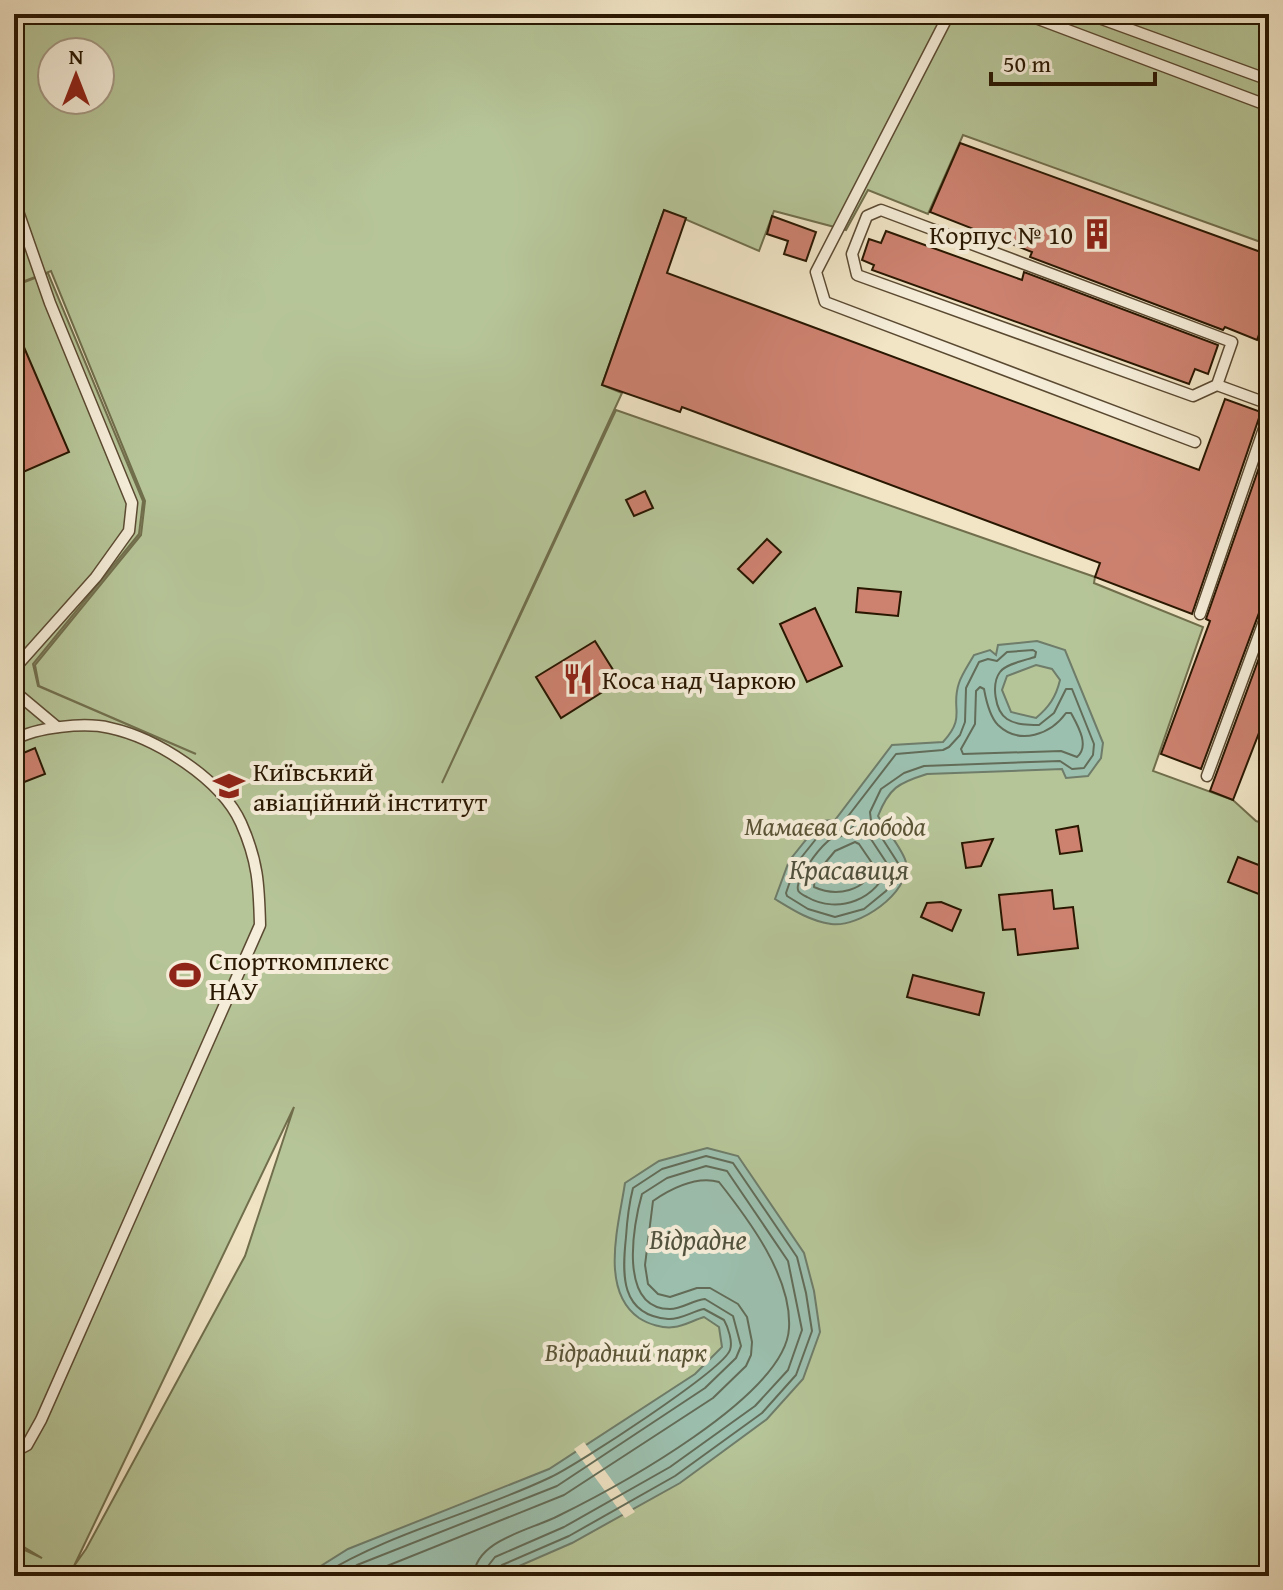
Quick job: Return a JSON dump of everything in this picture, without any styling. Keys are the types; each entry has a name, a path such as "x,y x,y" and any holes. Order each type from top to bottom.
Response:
{"lane":[{"path":"949,14 816,272 825,302 1195,442"},
{"path":"1025,14 1269,106"},
{"path":"1088,14 1269,80"},
{"path":"14,200 50,303 132,503 129,531 121,543 96,577 14,669"},
{"path":"1217,385 1232,342 881,210 867,216 852,254 857,275 1193,396 1217,385 1269,404"},
{"path":"1200,614 1269,414"},
{"path":"1207,776 1269,608"},
{"path":"14,691 57,727"},
{"path":"14,740 27,732 57,727 109,728 160,747 206,777 240,820 259,871 260,925 41,1420 27,1445 14,1452"}],"green space":[{"path":"14,14 1006,14 1013,17 1014,14 1269,14 1269,245 963,135 928,214 868,190 846,230 774,211 759,251 664,210 602,385 622,393 442,783 616,410 1095,577 1094,583 1203,627 1153,771 1233,800 1256,821 1269,825 1269,1576 14,1576 14,1545 42,1558 14,1541 14,286 48,273 143,501 139,534 33,664 38,686 196,754 39,686 35,665 141,535 145,501 51,271 14,285","holes":["294,1107 245,1256 86,1549 74,1566"]}],"water":[{"name":"Красавиця","path":"1037,641 1065,650 1103,743 1101,758 1088,776 1066,778 1062,769 927,774 909,780 891,793 878,816 906,863 900,886 891,897 868,914 842,924 823,923 809,918 775,899 789,861 821,821 835,820 892,745 943,742 956,719 957,692 966,669 974,655 990,650 996,655 998,645","holes":["1036,665 1052,669 1060,680 1045,710 1036,718 1011,712 1002,690 1007,676"]},
{"name":"Відрадне","path":"707,1148 738,1156 804,1253 814,1291 820,1332 803,1379 767,1419 680,1483 572,1543 496,1576 305,1576 348,1549 549,1469 695,1374 722,1347 719,1327 704,1317 670,1327 656,1326 639,1318 627,1306 615,1274 616,1236 625,1183 659,1161"}],"pier":[{"path":"584,1442 635,1512 625,1518 574,1449"}],"building":[{"name":"Корпус № 10","path":"960,143 1269,255 1269,307 1257,340 1030,257 1032,252 930,212"},
{"path":"664,210 686,218 667,273 1199,470 1225,399 1261,412 1192,614 1095,577 1100,563 682,407 680,412 602,385"},
{"path":"772,216 816,232 806,261 784,254 788,241 767,234"},
{"path":"886,231 1022,280 1024,272 1218,345 1208,374 1195,369 1189,384 872,270 874,265 862,260 869,239 881,243"},
{"path":"14,324 69,452 14,476"},
{"path":"1269,439 1269,600 1262,605 1201,769 1161,754 1210,621 1206,619"},
{"path":"645,491 653,508 634,516 626,500"},
{"path":"767,539 781,552 753,583 738,569"},
{"path":"858,588 901,592 898,616 856,612"},
{"path":"815,608 842,666 807,682 780,624"},
{"path":"1269,631 1269,707 1233,800 1210,791"},
{"name":"Коса над Чаркою","path":"595,641 620,681 561,718 536,677"},
{"path":"35,748 45,774 14,786 14,757"},
{"path":"1078,826 1082,851 1060,854 1056,830"},
{"path":"993,839 981,866 966,868 962,843"},
{"path":"1238,857 1269,869 1269,898 1228,882"},
{"path":"1052,890 1054,909 1073,907 1078,948 1018,955 1015,929 1003,930 999,895"},
{"path":"941,902 961,910 952,931 921,917 927,903"},
{"path":"913,975 984,993 979,1015 907,997"}],"place":[{"name":"Корпус № 10","path":"1097,234"},
{"name":"Коса над Чаркою","path":"578,679"},
{"name":"Київський авіаційний інститут","path":"229,786"},
{"name":"Спорткомплекс НАУ","path":"185,975"}],"park label":[{"name":"Мамаєва Слобода","path":"835,825"},
{"name":"Відрадний парк","path":"626,1351"}]}
